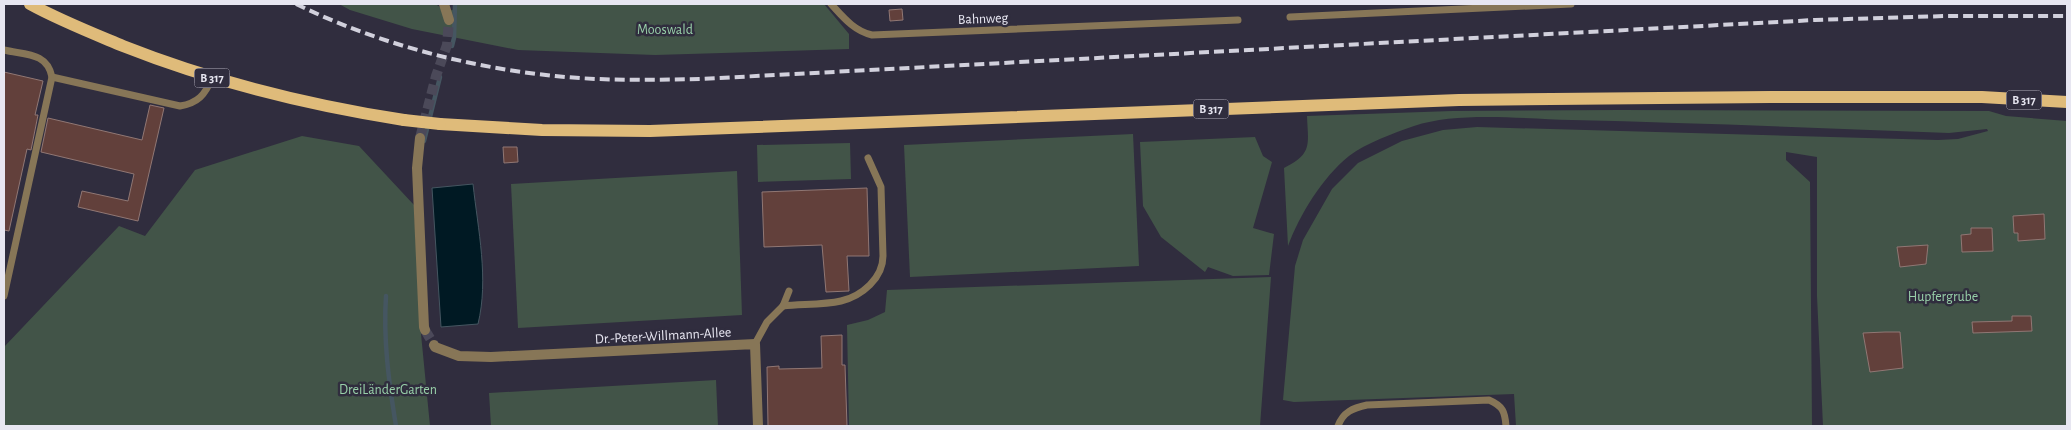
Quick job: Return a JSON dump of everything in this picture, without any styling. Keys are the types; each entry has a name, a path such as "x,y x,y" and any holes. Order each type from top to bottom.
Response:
{"main road":[{"name":"B 317","path":"30,4 102,37 171,65 299,102 404,120 542,130 650,131 1297,105 1575,98 1972,97 2067,102"}],"street":[{"path":"444,4 449,20"},
{"path":"420,138 417,168 425,330"},
{"path":"755,344 758,426"},
{"name":"Dr.-Peter-Willmann-Allee","path":"434,345 459,356 491,358 755,344"}],"lane":[{"name":"Bahnweg","path":"831,4 846,21 862,33 872,35 1238,20"},
{"path":"1290,17 1571,4"},
{"path":"4,50 43,59 50,67 52,76 4,296"},
{"path":"52,76 180,106 190,105 200,100 212,78"},
{"path":"783,306 842,300 854,296 879,276 884,256 881,187 868,158"},
{"path":"755,344 766,322 783,306 788,291"},
{"path":"1338,426 1340,418 1352,408 1367,405 1489,400 1500,405 1505,413 1506,426"}],"green space":[{"name":"Mooswald","path":"339,4 435,4 447,11 457,9 457,4 824,4 849,34 849,49 655,55 518,50 412,29 350,10"},
{"name":"Hupfergrube","path":"1452,111 1989,111 2006,116 2067,121 2067,426 1823,426 1817,296 1817,157 1786,152 1786,160 1810,182 1812,426 1516,426 1514,394 1294,402 1283,400 1295,266 1303,240 1332,189 1358,163 1402,141 1443,130 1477,127 1938,140 1958,139 1988,131 1987,129 1949,133 1492,117 1431,121 1380,139 1349,156 1330,175 1313,197 1305,209 1288,246 1284,168 1300,158 1307,147 1307,116"},
{"path":"1133,134 1139,266 910,277 904,145"},
{"name":"DreiLänderGarten","path":"302,136 359,146 414,205 421,334 430,426 4,426 4,347 119,226 145,236 195,170"},
{"path":"1255,137 1263,156 1272,162 1253,228 1274,234 1269,275 1233,276 1208,267 1205,272 1161,237 1143,206 1140,142"},
{"path":"850,143 851,179 758,182 757,145"},
{"path":"737,171 742,315 518,328 511,184"},
{"path":"1271,277 1260,426 849,426 847,325 868,320 885,312 887,290"},
{"path":"716,380 718,426 491,426 489,393"}],"water":[{"path":"473,184 483,272 483,290 478,324 441,327 432,188"}],"building":[{"path":"902,9 903,20 890,21 889,10"},
{"path":"4,72 43,81 35,115 38,115 31,150 27,149 9,231 4,230"},
{"path":"150,105 164,108 138,221 78,207 82,191 128,201 134,174 41,152 48,118 142,140"},
{"path":"503,147 517,147 518,162 504,163"},
{"path":"867,188 869,256 847,256 849,291 826,292 822,245 764,247 762,192"},
{"path":"2044,214 2045,239 2018,241 2018,233 2014,233 2013,216"},
{"path":"1971,228 1992,228 1993,251 1962,252 1961,235 1971,234"},
{"path":"1928,245 1926,264 1900,267 1897,247"},
{"path":"2012,316 2031,316 2032,331 1973,333 1972,322 2012,321"},
{"path":"1900,332 1903,368 1870,372 1863,333"},
{"path":"842,335 842,365 845,365 847,426 768,426 767,367 779,366 779,369 822,368 821,336"}],"waterway":[{"path":"452,46 455,4"},
{"path":"424,141 440,77"},
{"path":"386,296 386,345 396,426"}],"tunnel":[{"path":"420,138 436,76 447,45 449,20"},
{"path":"425,330 434,345"}],"railway":[{"path":"296,4 326,18 390,42 455,60 555,76 628,80 700,79 1815,20 1946,16 2067,16"}]}
